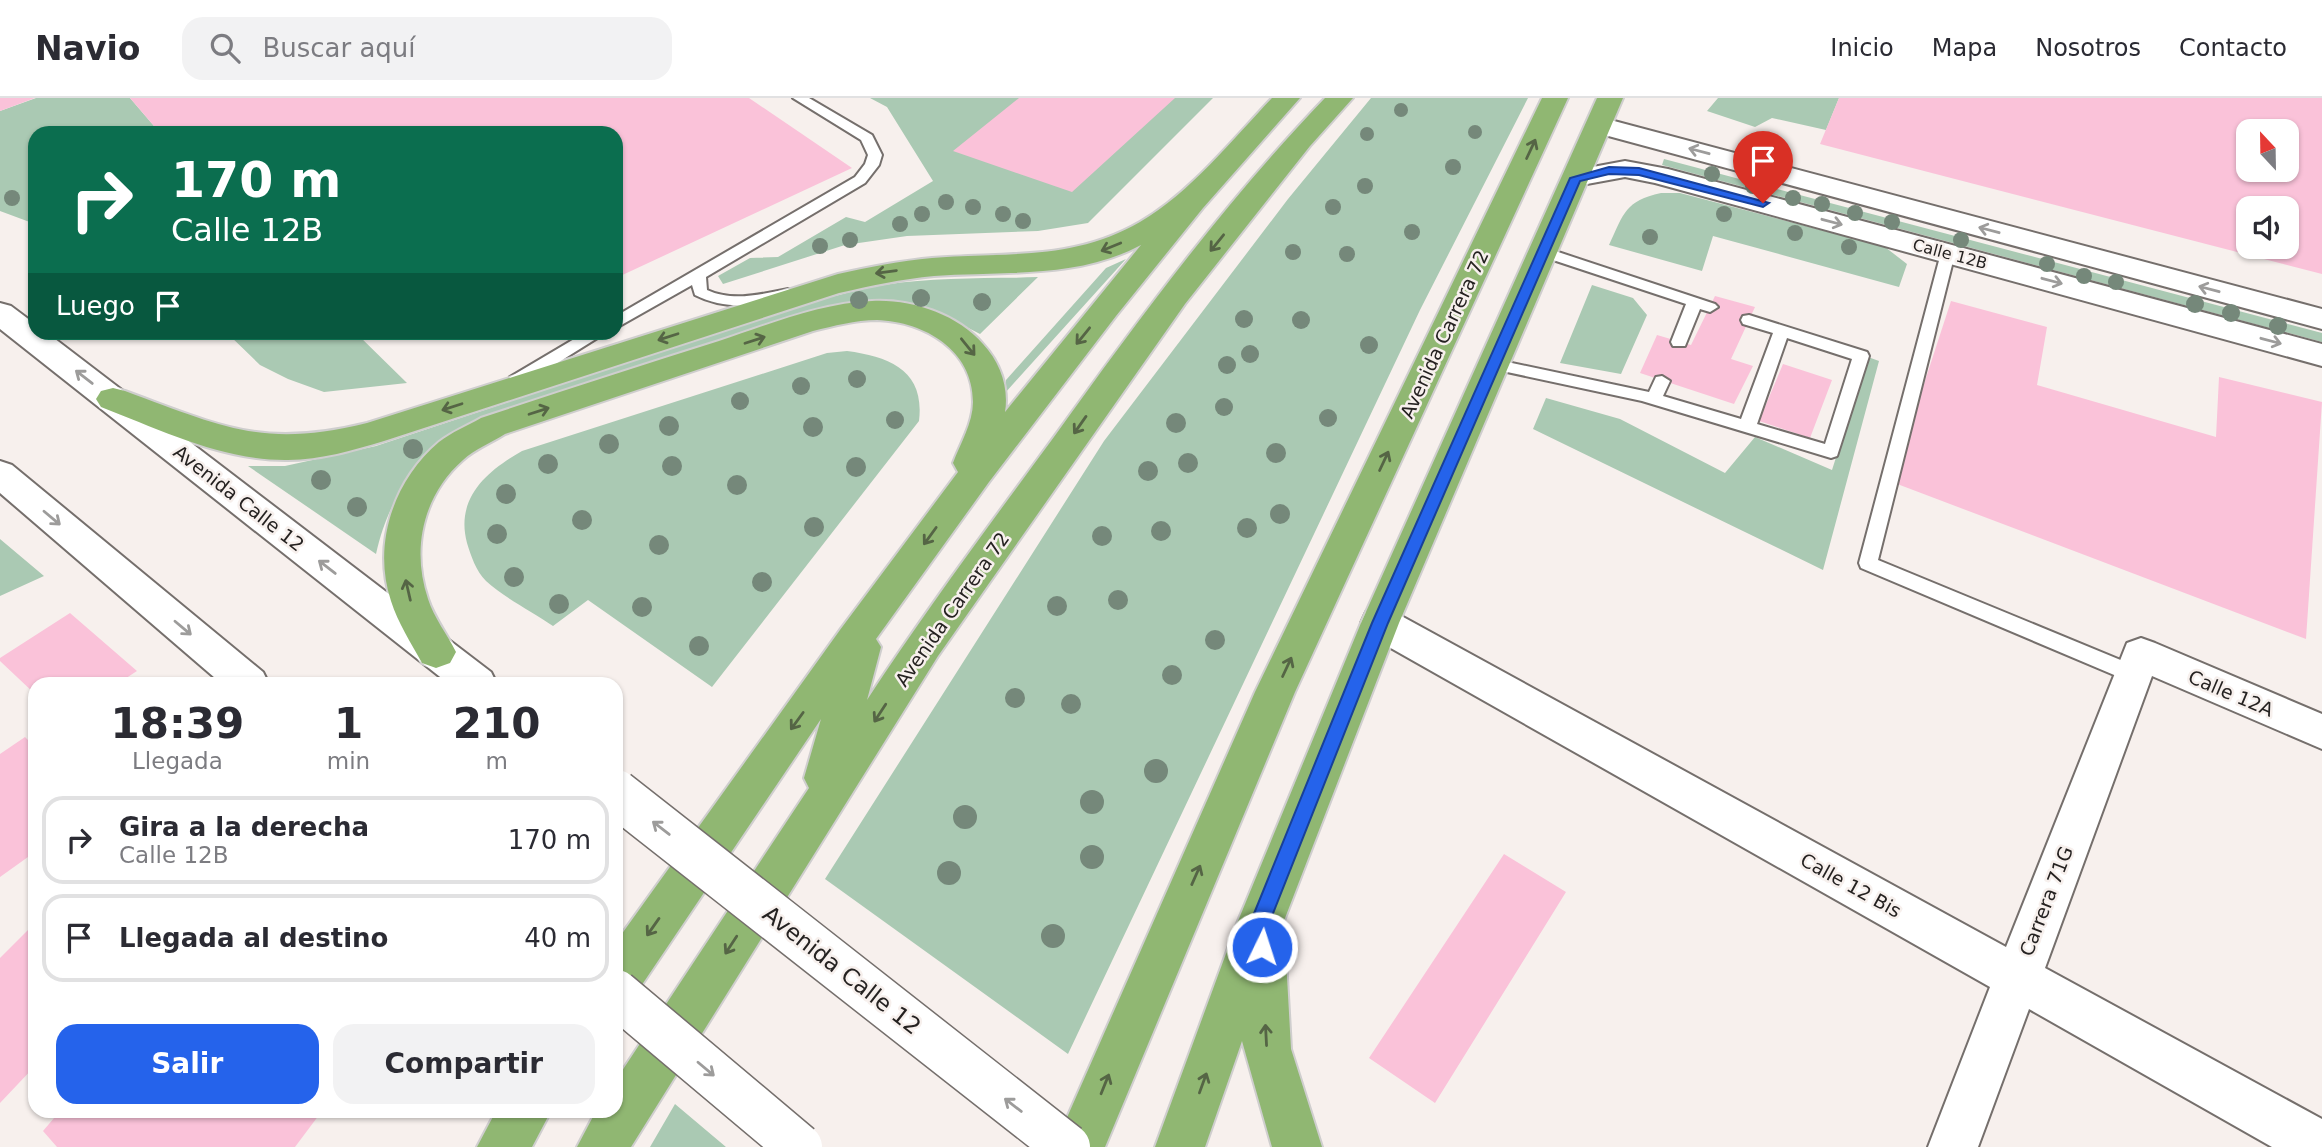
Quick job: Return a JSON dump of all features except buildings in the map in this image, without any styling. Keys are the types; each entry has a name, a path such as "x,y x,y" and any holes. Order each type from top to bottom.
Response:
{"highway":[{"path":"113,399 232,442 287,448 329,444 372,433 822,288 878,273 1045,264 1094,254 1152,227 1180,207 1287,98"},
{"name":"Avenida Carrera 72","path":"623,1114 924,645 1107,387 1271,175 1340,98"},
{"name":"Avenida Carrera 72","path":"1079,1147 1275,692 1555,98"},
{"path":"1180,1147 1261,921 1380,623 1610,98"},
{"path":"623,972 960,493 1040,388 1224,164"},
{"path":"1157,246 1271,175"},
{"path":"436,652 409,598 402,557 406,518 421,483 452,450 493,426 806,323 855,312 893,313 936,323 964,340 983,366 990,404 960,493"},
{"path":"815,813 868,622"},
{"path":"1261,921 1266,1049 1297,1147"},
{"path":"502,1147 522,1118"},
{"name":"Avenida Carrera 72","path":"602,1147 620,1118"}],"street":[{"name":"Calle 12B","path":"1599,125 2322,320"},
{"name":"Calle 12B","path":"1576,178 1625,169 1658,175 2322,355"},
{"name":"Avenida Calle 12","path":"0,313 28,334"},
{"name":"Avenida Calle 12","path":"35,340 468,677"},
{"path":"0,474 241,677"},
{"name":"Calle 12 Bis","path":"1380,623 2322,1147"},
{"name":"Calle 12A","path":"2137,664 2322,732"},
{"name":"Carrera 71G","path":"1952,1147 2137,664"},
{"name":"Avenida Calle 12","path":"623,798 1067,1147"},
{"path":"623,999 799,1147"}],"lane":[{"path":"623,319 860,180 872,165 875,155 867,138 800,98"},
{"path":"1543,252 1702,305 1679,342"},
{"path":"1948,253 1868,563 2137,664"},
{"path":"698,276 700,292 710,298 727,301 822,288"},
{"path":"1493,365 1654,399 1831,452 1861,356 1749,320"},
{"path":"1747,427 1782,330"},
{"path":"496,393 586,340"},
{"path":"1654,399 1662,381"}],"green space":[{"path":"36,98 130,98 154,126 28,126 28,221 0,211 0,111"},
{"path":"870,98 1213,98 1088,223 1038,231 907,236 845,245 723,284 718,276 750,258 778,257 846,217 865,222 933,181 887,107"},
{"path":"1371,98 1528,98 1420,310 1068,1054 825,879 1104,441 1288,199"},
{"path":"1718,98 1839,98 1826,130 1772,118 1755,127 1707,111"},
{"path":"1664,159 2322,333 2322,342 1662,165"},
{"path":"1661,193 1680,193 1885,247 1907,264 1899,287 1713,236 1702,271 1609,245 1627,210 1640,200"},
{"path":"1126,259 1005,393 1006,380 1106,268"},
{"path":"1038,277 980,334 947,317 827,310 420,466 392,507 376,554 248,466 285,466 376,446 794,307 850,292 922,281"},
{"path":"1592,285 1633,298 1647,315 1621,374 1560,363"},
{"path":"234,340 363,340 407,383 324,392 260,365"},
{"path":"847,351 878,357 902,370 916,390 919,421 712,687 588,600 553,626 501,593 479,573 467,543 464,527 470,499 486,477 522,451 827,353"},
{"path":"1868,357 1879,361 1823,570 1533,429 1546,398 1620,419 1725,473 1755,437 1832,470"},
{"path":"0,539 44,576 0,596"},
{"path":"675,1104 726,1147 650,1147"}],"route":[{"path":"1262,947 1261,921 1380,623 1576,178 1597,172 1625,169 1763,203"}]}
